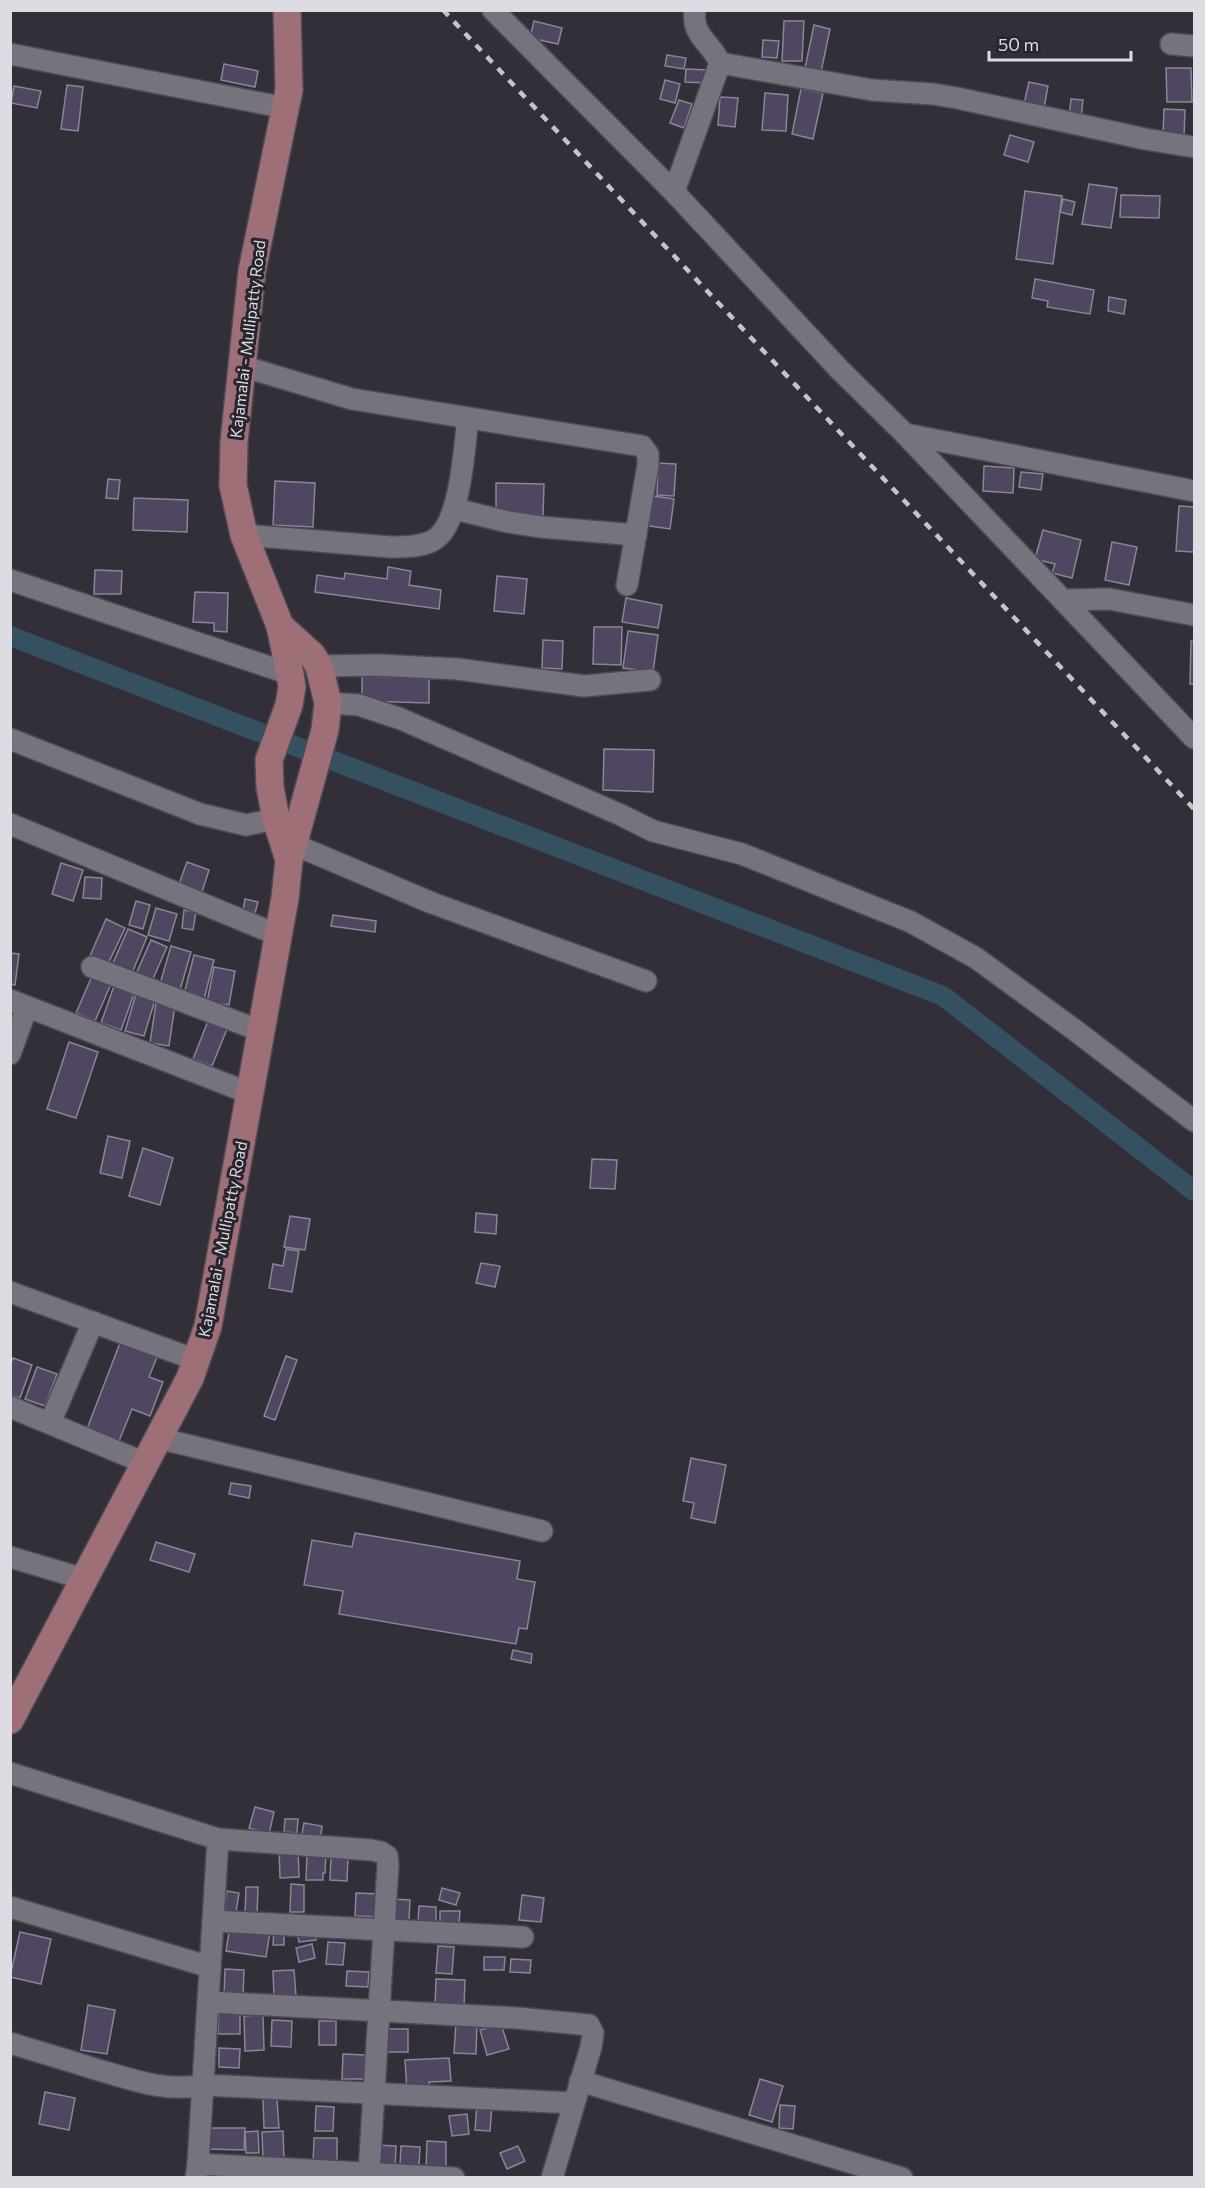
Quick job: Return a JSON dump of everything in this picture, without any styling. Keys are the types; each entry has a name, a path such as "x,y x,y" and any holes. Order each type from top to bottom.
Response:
{"main road":[{"name":"Kajamalai - Mullipatty Road","path":"287,10 289,90 252,272 234,442 233,485 244,535 280,626 290,674 292,687 289,705 269,760 270,787 276,819 291,852"},
{"name":"Kajamalai - Mullipatty Road","path":"13,1707 190,1378 208,1326 285,898 291,852 325,730 328,703 319,666 312,655 280,626"}],"street":[{"path":"493,10 674,192 839,369 905,434 1194,738"},
{"path":"674,192 720,63 716,54 696,31 693,20 695,10"},
{"path":"1171,44 1194,46"},
{"path":"10,54 286,108"},
{"path":"720,63 872,90 957,98 1145,139 1194,147"},
{"path":"242,366 352,399 642,446 648,454 648,465 627,585"},
{"path":"244,535 390,547 415,546 434,541 447,528 455,509 468,418"},
{"path":"905,434 1194,491"},
{"path":"455,509 508,522 636,535"},
{"path":"10,580 290,674"},
{"path":"1063,600 1109,599 1194,615"},
{"path":"319,666 378,665 458,669 584,686 650,680"},
{"path":"328,703 359,705 401,719 653,831 742,854 911,922 976,958 1194,1121"},
{"path":"10,739 200,814 246,825 276,819"},
{"path":"10,824 278,935"},
{"path":"291,852 646,981"},
{"path":"93,967 261,1031"},
{"path":"10,1054 19,1003 249,1093"},
{"path":"10,1292 196,1360"},
{"path":"50,1423 93,1322"},
{"path":"10,1407 145,1463"},
{"path":"158,1438 542,1531"},
{"path":"10,1557 84,1578"},
{"path":"10,1773 218,1839 381,1852 387,1856 369,2173"},
{"path":"218,1839 197,2171 369,2173 453,2178"},
{"path":"10,1907 210,1967"},
{"path":"213,1921 523,1937"},
{"path":"208,2002 518,2018 589,2025 593,2033 552,2178"},
{"path":"10,2043 146,2084 187,2089 203,2085 573,2103"},
{"path":"580,2081 902,2178"}],"building":[{"path":"534,21 562,28 558,44 530,38"},
{"path":"784,21 804,21 802,61 782,61"},
{"path":"814,25 830,29 821,72 805,68"},
{"path":"763,40 779,41 777,58 762,57"},
{"path":"667,55 686,58 684,69 665,66"},
{"path":"224,64 258,71 255,87 221,80"},
{"path":"1166,68 1191,68 1192,102 1167,102"},
{"path":"686,69 708,70 707,83 685,82"},
{"path":"665,80 680,84 675,103 660,99"},
{"path":"1029,82 1048,86 1044,108 1024,104"},
{"path":"67,85 83,87 78,131 61,129"},
{"path":"14,86 41,91 37,108 11,103"},
{"path":"801,89 823,93 813,139 792,134"},
{"path":"765,93 788,95 786,131 762,130"},
{"path":"720,97 738,98 735,127 718,125"},
{"path":"1071,99 1083,100 1081,119 1069,118"},
{"path":"679,100 692,104 684,128 670,123"},
{"path":"1164,109 1185,110 1184,137 1163,136"},
{"path":"1010,135 1034,142 1028,162 1004,155"},
{"path":"1089,184 1117,188 1111,228 1082,224"},
{"path":"1025,191 1062,196 1053,264 1016,259"},
{"path":"1121,195 1160,196 1159,218 1120,217"},
{"path":"1063,199 1075,202 1072,215 1060,212"},
{"path":"1035,279 1094,290 1090,314 1047,307 1048,301 1032,298"},
{"path":"1109,297 1126,300 1124,314 1108,311"},
{"path":"658,463 676,464 674,496 657,495"},
{"path":"984,466 1014,468 1013,493 983,491"},
{"path":"1021,472 1043,474 1041,490 1019,487"},
{"path":"108,479 120,480 118,499 106,498"},
{"path":"275,481 315,483 313,527 273,525"},
{"path":"496,483 544,484 543,516 496,514"},
{"path":"647,495 674,499 670,529 643,525"},
{"path":"134,498 188,500 187,532 133,530"},
{"path":"1179,506 1194,507 1194,552 1176,551"},
{"path":"1043,530 1081,540 1072,578 1052,573 1055,564 1035,559"},
{"path":"1112,542 1137,547 1129,585 1105,580"},
{"path":"388,567 411,571 409,585 441,590 439,609 315,592 317,575 344,579 345,573 387,579"},
{"path":"95,570 122,571 121,594 94,594"},
{"path":"497,576 527,579 524,614 494,611"},
{"path":"195,592 228,593 227,632 214,631 214,623 193,622"},
{"path":"626,598 662,605 658,628 622,622"},
{"path":"594,627 622,627 621,665 593,664"},
{"path":"628,631 658,635 653,672 623,668"},
{"path":"543,640 563,641 562,669 542,668"},
{"path":"1191,641 1194,642 1194,684 1190,684"},
{"path":"362,676 429,678 429,703 362,701"},
{"path":"604,749 654,750 653,792 603,790"},
{"path":"187,862 209,870 202,892 179,884"},
{"path":"61,863 83,870 73,901 52,894"},
{"path":"85,877 102,878 101,899 83,898"},
{"path":"245,899 258,902 255,913 243,910"},
{"path":"136,901 150,905 143,929 129,925"},
{"path":"156,908 177,914 169,941 148,935"},
{"path":"184,910 196,912 193,930 182,928"},
{"path":"333,915 376,921 375,932 331,926"},
{"path":"106,919 125,928 108,964 90,956"},
{"path":"128,929 147,937 132,973 112,965"},
{"path":"151,940 167,947 152,981 136,974"},
{"path":"171,946 191,952 180,990 160,984"},
{"path":"10,953 19,954 15,985 10,984"},
{"path":"194,955 214,960 204,999 184,994"},
{"path":"214,967 235,971 229,1005 207,1002"},
{"path":"92,976 111,984 95,1021 76,1013"},
{"path":"115,983 135,991 121,1030 101,1023"},
{"path":"136,994 155,1000 144,1036 125,1031"},
{"path":"156,1003 175,1005 169,1046 150,1043"},
{"path":"208,1021 227,1029 212,1066 193,1059"},
{"path":"69,1042 98,1052 76,1118 47,1109"},
{"path":"108,1136 130,1141 122,1178 100,1173"},
{"path":"143,1148 173,1158 160,1205 129,1196"},
{"path":"592,1159 617,1160 615,1189 590,1188"},
{"path":"476,1213 497,1215 496,1234 475,1232"},
{"path":"290,1216 310,1219 305,1250 284,1247"},
{"path":"286,1249 299,1251 292,1292 269,1288 273,1264 283,1266"},
{"path":"481,1263 500,1266 495,1287 476,1283"},
{"path":"120,1343 157,1357 149,1377 163,1382 150,1416 132,1409 117,1446 85,1434"},
{"path":"286,1356 297,1360 275,1420 264,1416"},
{"path":"13,1358 32,1365 20,1398 10,1395 10,1366"},
{"path":"37,1367 57,1374 45,1406 25,1399"},
{"path":"691,1458 726,1465 715,1523 691,1518 694,1503 683,1501"},
{"path":"231,1483 251,1486 249,1498 229,1494"},
{"path":"355,1533 520,1561 517,1579 535,1582 527,1629 519,1628 516,1644 339,1614 343,1591 304,1585 312,1540 352,1547"},
{"path":"156,1542 195,1554 189,1572 150,1560"},
{"path":"513,1650 532,1654 531,1663 511,1659"},
{"path":"255,1807 274,1812 269,1834 249,1828"},
{"path":"285,1819 298,1819 297,1833 284,1832"},
{"path":"304,1823 322,1826 320,1842 301,1839"},
{"path":"298,1848 299,1877 280,1878 279,1849"},
{"path":"307,1853 326,1854 323,1880 306,1880"},
{"path":"331,1856 348,1856 347,1881 330,1880"},
{"path":"291,1884 304,1885 304,1912 290,1912"},
{"path":"246,1887 258,1887 257,1916 245,1916"},
{"path":"442,1888 460,1893 456,1905 439,1900"},
{"path":"227,1891 239,1893 236,1912 224,1910"},
{"path":"356,1893 382,1894 381,1917 355,1916"},
{"path":"522,1895 544,1898 541,1922 519,1920"},
{"path":"391,1899 410,1900 409,1920 390,1919"},
{"path":"419,1906 436,1907 436,1923 418,1922"},
{"path":"440,1911 460,1911 459,1924 440,1923"},
{"path":"230,1926 270,1932 266,1957 226,1951"},
{"path":"274,1929 284,1930 284,1945 273,1945"},
{"path":"315,1930 316,1940 299,1942 297,1932"},
{"path":"20,1932 51,1939 41,1984 10,1977"},
{"path":"328,1942 345,1943 343,1965 326,1964"},
{"path":"312,1944 315,1958 299,1962 296,1948"},
{"path":"438,1946 454,1947 452,1974 436,1973"},
{"path":"484,1957 505,1957 504,1970 484,1970"},
{"path":"511,1959 531,1960 530,1973 510,1972"},
{"path":"225,1969 244,1970 243,1997 224,1996"},
{"path":"294,1970 296,1996 274,1997 273,1971"},
{"path":"347,1971 369,1972 368,1987 346,1986"},
{"path":"436,1979 465,1980 464,2007 435,2006"},
{"path":"88,2005 115,2010 107,2054 81,2050"},
{"path":"219,2010 240,2011 240,2034 218,2034"},
{"path":"263,2015 264,2050 245,2051 244,2016"},
{"path":"272,2020 292,2021 291,2047 271,2046"},
{"path":"319,2021 336,2021 336,2045 319,2045"},
{"path":"456,2022 477,2022 476,2054 454,2053"},
{"path":"501,2024 509,2049 487,2055 480,2030"},
{"path":"380,2029 408,2029 408,2052 380,2052"},
{"path":"219,2048 240,2049 239,2068 219,2067"},
{"path":"343,2054 365,2055 364,2079 342,2079"},
{"path":"449,2058 451,2081 429,2082 430,2091 407,2092 405,2060"},
{"path":"760,2079 783,2086 772,2122 749,2115"},
{"path":"45,2092 75,2098 69,2130 39,2124"},
{"path":"263,2099 277,2099 279,2128 264,2128"},
{"path":"477,2104 492,2105 490,2131 475,2130"},
{"path":"780,2105 795,2106 793,2129 779,2128"},
{"path":"316,2106 334,2107 333,2131 315,2131"},
{"path":"467,2114 469,2134 452,2136 449,2116"},
{"path":"209,2128 245,2128 244,2150 208,2149"},
{"path":"258,2131 259,2153 246,2153 245,2132"},
{"path":"283,2131 284,2159 263,2160 262,2132"},
{"path":"314,2138 337,2138 337,2164 313,2164"},
{"path":"427,2141 446,2142 446,2169 426,2168"},
{"path":"376,2145 396,2146 395,2170 375,2169"},
{"path":"401,2146 420,2147 419,2166 400,2165"},
{"path":"518,2146 525,2161 507,2169 500,2153"}],"waterway":[{"path":"10,636 943,996 1194,1191"}],"railway":[{"path":"443,10 1194,809"}]}
